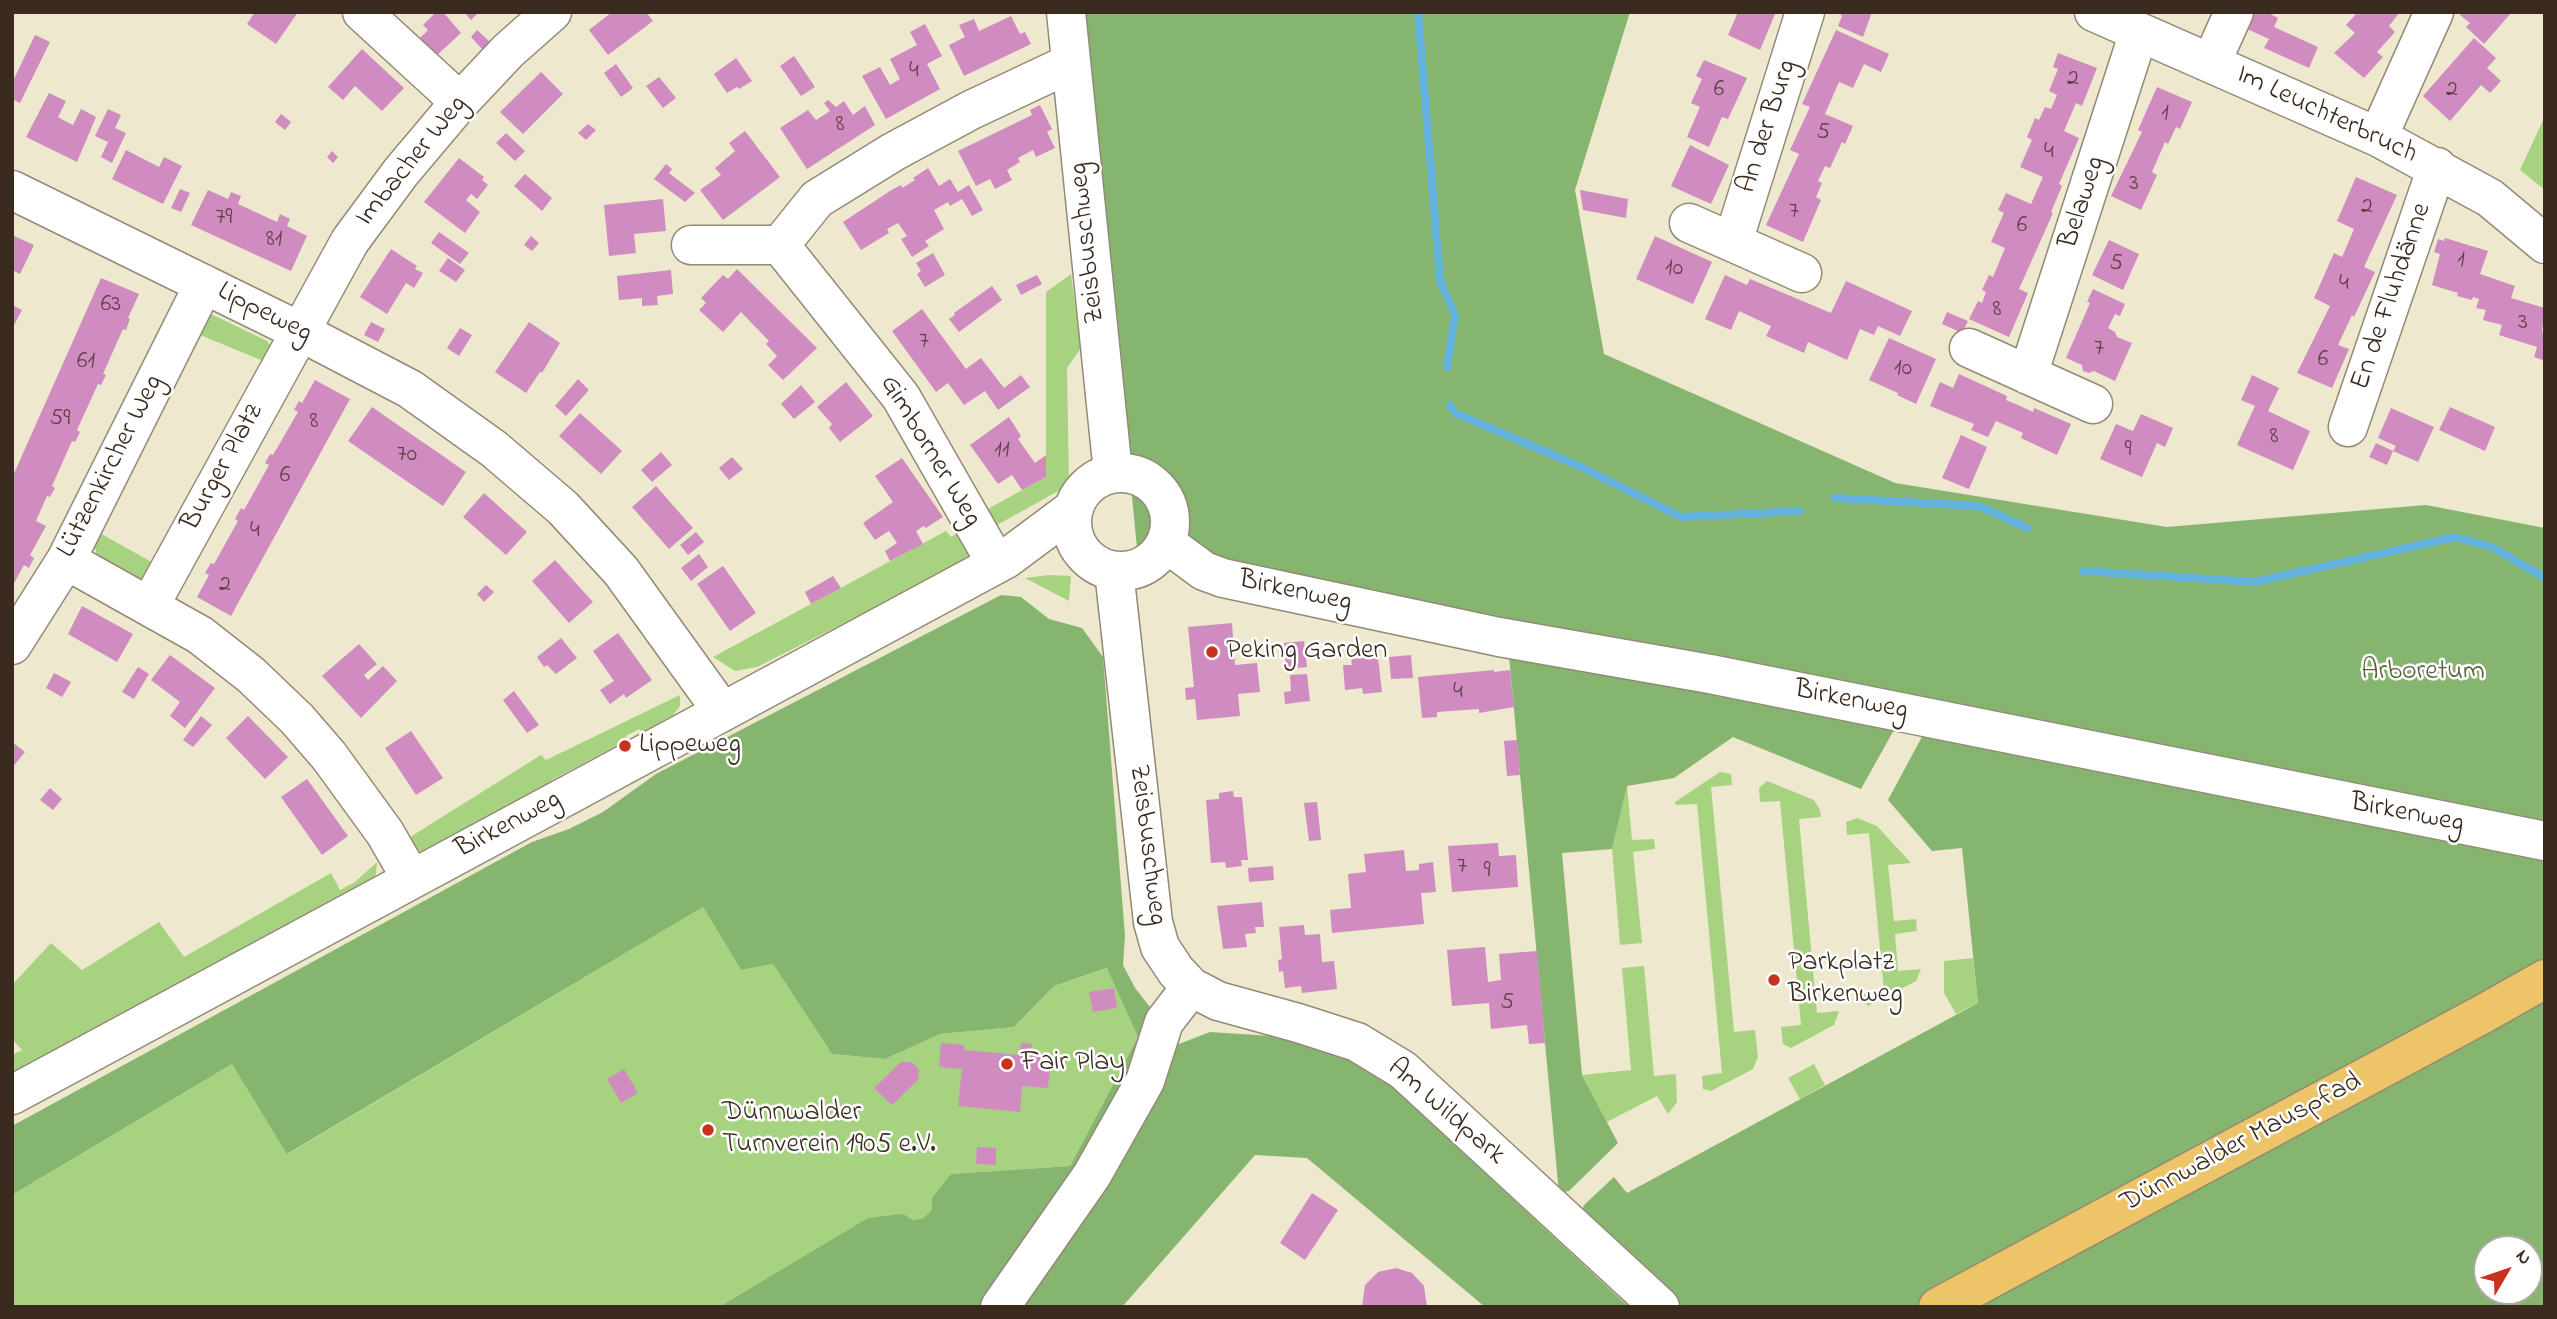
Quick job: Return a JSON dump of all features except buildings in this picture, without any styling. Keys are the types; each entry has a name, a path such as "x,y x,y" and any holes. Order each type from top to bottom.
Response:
{"main road":[{"name":"Dünnwalder Mauspfad","path":"1938,1307 2545,979"}],"street":[{"path":"362,12 460,102"},
{"name":"Imbacher Weg","path":"299,331 350,241 401,172 460,102 508,51 552,12"},
{"name":"Zeisbuschweg","path":"1066,12 1113,473"},
{"name":"An der Burg","path":"1732,242 1805,12"},
{"name":"Im Leuchterbruch","path":"2094,12 2378,137 2437,167 2490,198 2545,244"},
{"path":"2211,63 2234,12"},
{"path":"2378,137 2434,12"},
{"name":"Belaweg","path":"2028,375 2139,32"},
{"path":"691,245 780,245 817,199 948,122 1071,63"},
{"name":"En de Fluhdänne","path":"2348,427 2437,167"},
{"name":"Lippeweg","path":"12,190 299,331 410,389 494,449 564,508 621,570 722,711"},
{"path":"1689,223 1802,273"},
{"name":"Gimborner Weg","path":"780,245 901,397 1001,561"},
{"name":"Lützenkircher Weg","path":"12,645 66,560 204,284"},
{"name":"Burger Platz","path":"150,605 299,331"},
{"path":"1969,348 2093,404"},
{"path":"1001,561 1100,564 1129,571 1144,566 1157,556 1166,543 1170,517 1161,492 1139,476 1113,473 1099,477 1079,495 1073,509 1073,535 1100,564"},
{"name":"Birkenweg","path":"12,1095 1001,561 1073,509"},
{"name":"Birkenweg","path":"1166,543 1204,571 1223,578 1499,636 1710,674 2545,841"},
{"path":"66,560 200,635 251,675 297,719 329,756 364,803 411,878"},
{"name":"Zeisbuschweg","path":"1100,564 1153,922 1160,947 1175,971 1191,987"},
{"path":"1000,1307 1092,1175 1145,1081 1164,1022 1191,987"},
{"name":"Am Wildpark","path":"1191,987 1218,1001 1357,1042 1403,1070 1660,1307"}],"green space":[{"name":"Arboretum","path":"1085,12 1630,12 1575,190 1604,354 1895,483 2167,527 2426,505 2545,528 2545,1307 1653,1307 1581,1214 1584,1205 1614,1177 1627,1193 1978,1003 1962,848 1932,851 1888,800 1924,733 1895,728 1861,789 1733,737 1674,778 1627,786 1612,849 1562,853 1582,1075 1618,1143 1569,1191 1559,1193 1506,624 1137,548"},
{"path":"2545,116 2545,190 2520,170"},
{"path":"1071,274 1081,348 1067,368 1069,485 997,525 986,510 1046,477 1046,292"},
{"path":"211,314 267,341 271,346 268,363 193,332 203,317"},
{"path":"973,525 973,558 757,667 735,671 713,657 946,531 951,537"},
{"path":"96,531 157,565 148,575 136,580 97,556 94,544"},
{"path":"1071,576 1069,601 1025,578"},
{"path":"1001,595 1021,597 1049,619 1082,628 1103,657 1125,936 1123,965 1135,988 1179,1044 1210,1032 1271,1036 1344,1057 1389,1084 1629,1307 1485,1307 1307,1158 1255,1155 1122,1307 719,1307 868,1218 903,1214 913,1220 924,1218 932,1209 932,1198 951,1174 1070,1166 1138,1037 1107,968 1054,986 1014,1027 940,1034 885,1059 832,1054 773,964 741,970 703,907 287,1154 232,1064 12,1195 12,1126 532,842 569,829 603,812 656,774"},
{"path":"680,695 680,706 673,715 642,733 639,729 626,736 627,740 552,780 546,792 428,854 415,849 407,839 541,755 546,760"},
{"path":"1720,772 1731,774 1732,785 1711,787 1734,1032 1755,1030 1758,1057 1753,1069 1711,1091 1703,1089 1702,1076 1722,1073 1697,804 1676,805 1675,802"},
{"path":"1767,781 1814,800 1820,810 1821,817 1799,819 1817,1013 1839,1011 1834,1025 1791,1048 1783,1044 1781,1027 1801,1025 1780,801 1760,802 1759,788"},
{"path":"1627,785 1632,840 1654,839 1655,849 1633,852 1642,943 1620,945 1612,849"},
{"path":"1857,818 1877,826 1911,863 1888,865 1894,921 1916,919 1917,931 1895,934 1898,971 1921,969 1916,981 1868,1006 1862,1001 1862,994 1884,991 1869,833 1847,835 1846,822"},
{"path":"377,862 375,883 12,1080 12,1055 22,1050 12,1039 12,985 51,943 82,970 159,922 184,957 331,873 340,890 355,882"},
{"name":"Dünnwalder Turnverein 1905 e.V.","path":"703,907 741,970 773,964 832,1054 885,1059 940,1034 1014,1027 1054,986 1108,968 1138,1037 1070,1166 951,1174 932,1209 924,1218 868,1219 719,1307 12,1307 12,1195 232,1064 288,1154"},
{"path":"1973,958 1978,1003 1956,1014 1944,993 1944,961"},
{"path":"1644,966 1654,1076 1676,1074 1677,1102 1668,1114 1657,1096 1607,1122 1582,1075 1631,1070 1622,968"},
{"path":"1814,1064 1825,1085 1800,1099 1788,1078"}],"waterway":[{"path":"1418,12 1440,281 1455,315 1447,367"},
{"path":"1450,405 1455,413 1579,466 1681,517 1800,511"},
{"path":"1835,498 1979,506 2027,528"},
{"path":"2083,571 2255,582 2455,537 2492,547 2545,578"}],"place":[{"name":"Peking Garden","path":"1212,652"},
{"name":"Lippeweg","path":"625,746"},
{"name":"Parkplatz Birkenweg","path":"1774,980"},
{"name":"Fair Play","path":"1007,1064"},
{"name":"Dünnwalder Turnverein 1905 e.V.","path":"708,1130"}]}
